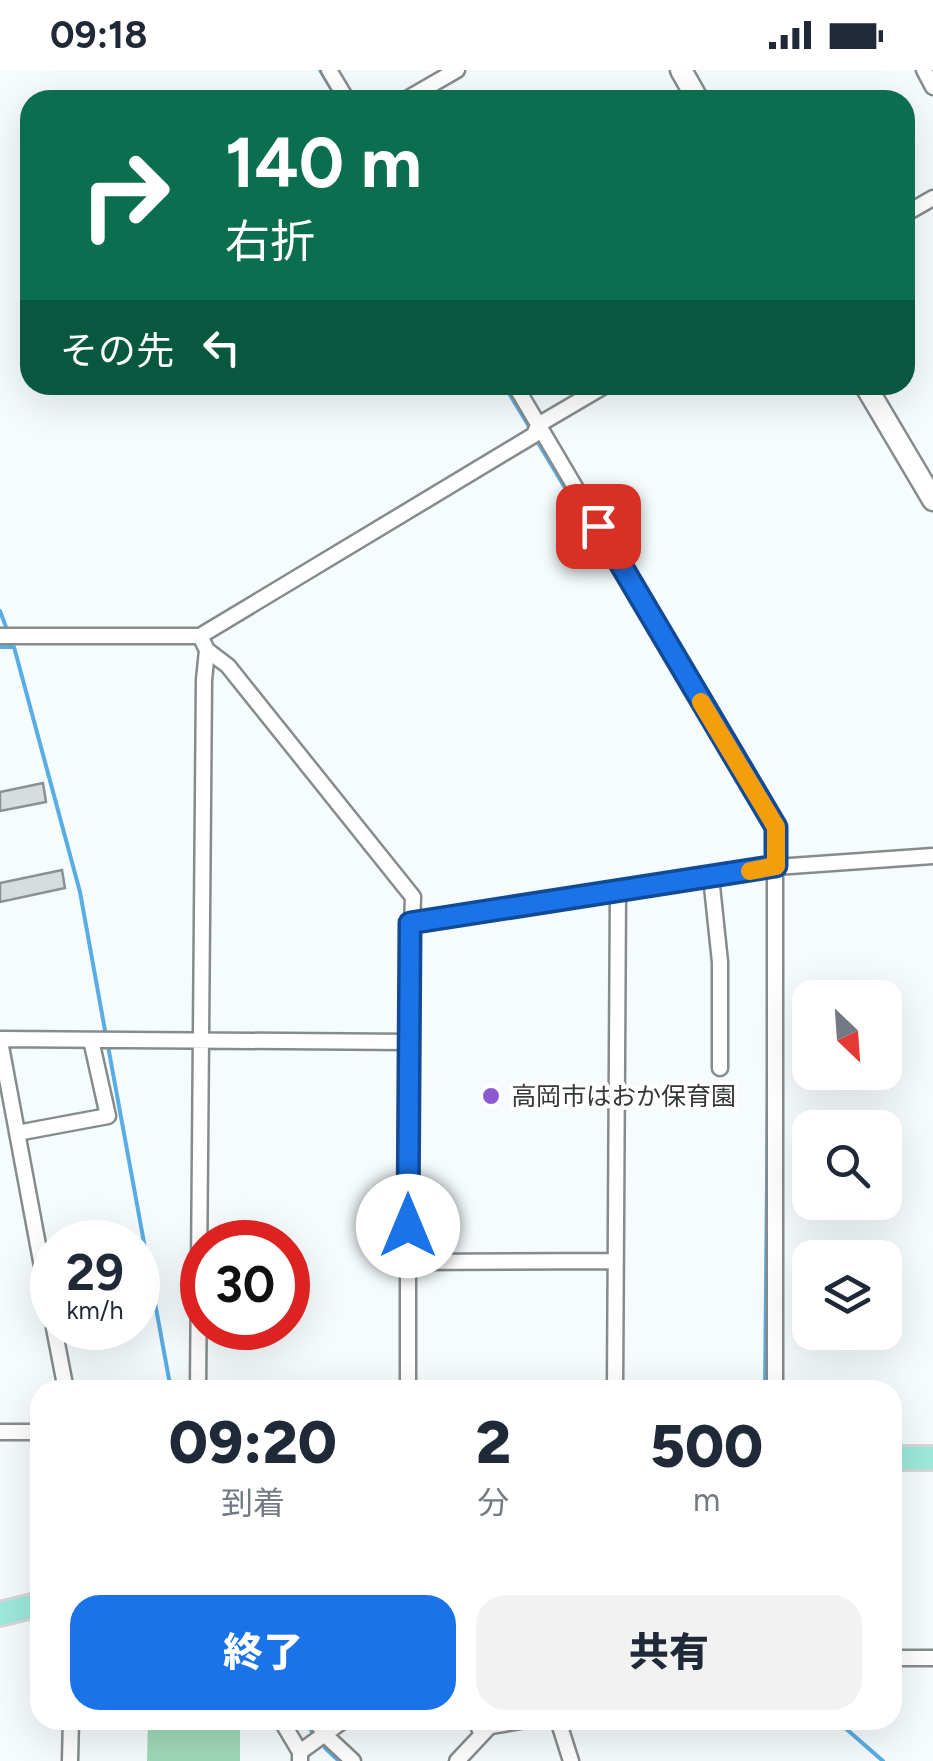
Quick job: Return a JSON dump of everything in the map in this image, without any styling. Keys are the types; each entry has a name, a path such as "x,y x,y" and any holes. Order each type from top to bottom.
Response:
{"main road":[{"path":"902,1458 933,1458"},
{"path":"0,1614 30,1606"}],"street":[{"path":"422,90 457,70"},
{"path":"924,70 933,86"},
{"path":"520,395 536,430 776,827 775,1380"},
{"path":"0,636 200,636 518,445 590,395"},
{"path":"872,395 933,500"},
{"path":"200,636 207,650 228,666 412,897 408,1380"},
{"path":"198,1380 207,650"},
{"path":"410,923 775,867 933,856"},
{"path":"711,877 720,962 720,1068"},
{"path":"614,1380 618,892"},
{"path":"33,1220 0,1040 408,1042"},
{"path":"17,1133 108,1116 99,1040"},
{"path":"408,1262 615,1261"},
{"path":"58,1350 64,1380"},
{"path":"0,1432 30,1432"},
{"path":"902,1658 933,1658"},
{"path":"70,1761 71,1730"},
{"path":"286,1730 300,1756 330,1730"},
{"path":"322,1730 353,1761"},
{"path":"456,1761 478,1730"},
{"path":"561,1730 571,1761"}],"green space":[{"path":"148,1730 240,1730 240,1761 147,1761"}],"building":[{"path":"43,783 46,802 0,811 0,792"},
{"path":"62,870 65,888 0,902 0,883"}],"waterway":[{"path":"320,70 332,90"},
{"path":"510,395 530,428"},
{"path":"537,441 730,763"},
{"path":"0,611 6,627"},
{"path":"0,647 14,647 80,892 106,1036"},
{"path":"765,823 768,843"},
{"path":"108,1046 169,1380"},
{"path":"765,1380 768,1077"},
{"path":"847,1730 883,1761"},
{"path":"325,1748 339,1761"}],"slow traffic":[{"path":"701,702 776,827 776,866 750,871"}],"place":[{"name":"高岡市はおか保育園","path":"491,1096"}],"route":[{"path":"408,1226 410,923 776,866 776,827 598,526"}]}
